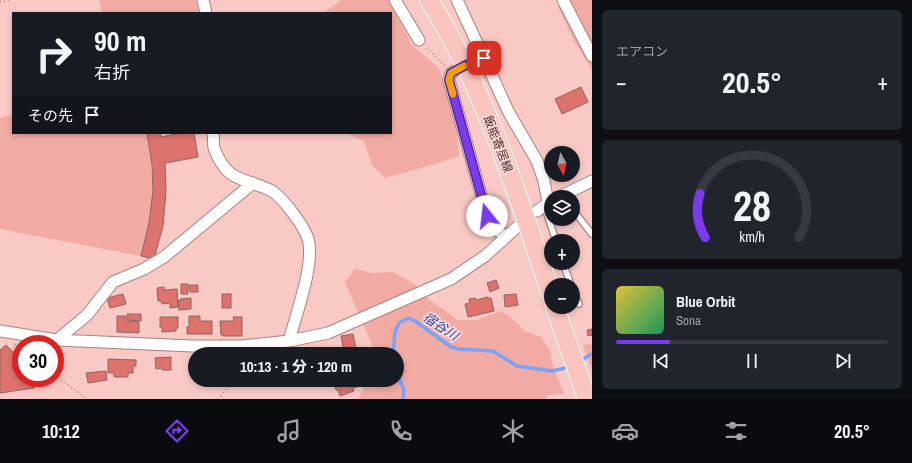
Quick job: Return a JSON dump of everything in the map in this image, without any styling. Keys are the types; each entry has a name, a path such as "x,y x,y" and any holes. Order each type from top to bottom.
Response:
{"main road":[{"name":"飯能寄居線","path":"429,0 458,69 482,101 500,147 545,278"},
{"path":"557,314 587,399"}],"street":[{"path":"203,0 206,12"},
{"path":"395,0 419,40"},
{"path":"457,0 508,111 537,161 544,181 544,190"},
{"path":"563,0 592,56"},
{"path":"484,58 458,69 449,80 487,216 493,227 506,238"},
{"path":"213,134 214,147 221,162 232,175 272,191 289,208 302,225 309,241 310,258 289,341"},
{"path":"575,190 592,181"},
{"path":"63,335 87,315 113,282 144,269 164,257 253,183"},
{"path":"64,340 192,346 242,346 289,341 328,333 451,279 485,256 517,227"},
{"path":"0,331 25,335"}],"lane":[{"path":"580,219 592,234"}],"path":[{"path":"0,2 10,0"},
{"path":"419,40 458,69"},
{"path":"64,382 87,399"},
{"path":"218,399 230,387"}],"shaded area":[{"path":"99,0 196,0 199,12 102,12"},
{"path":"341,0 389,0 412,45 439,68 455,118 459,156 385,178 372,165 364,141 348,134 392,134 392,12 325,12"},
{"path":"561,0 592,0 592,70 573,39 559,9"},
{"path":"12,114 12,134 147,134 151,166 152,200 148,231 141,256 0,229 0,118"},
{"path":"355,269 372,273 393,272 416,285 429,300 457,320 477,320 501,311 511,317 525,331 541,337 550,350 553,366 564,394 548,395 546,399 358,399 364,387 404,387 404,347 373,347 345,282"},
{"path":"592,344 592,371 583,345"}],"building":[{"path":"581,87 588,102 562,114 555,99"},
{"path":"147,134 160,134 161,137 176,134 194,134 198,157 165,163 166,191 163,226 154,259 141,256 149,223 153,191 152,165"},
{"path":"496,280 499,288 490,292 487,283"},
{"path":"181,284 188,284 188,294 181,294"},
{"path":"189,285 198,285 198,292 190,292"},
{"path":"164,287 164,290 177,289 178,307 170,308 170,303 162,304 161,301 158,301 157,288"},
{"path":"123,294 126,304 110,308 107,298"},
{"path":"222,294 231,294 231,308 222,308"},
{"path":"516,294 518,305 505,307 504,295"},
{"path":"488,297 488,299 491,298 494,311 468,317 465,304 470,303 469,299 475,298 476,300"},
{"path":"191,298 191,309 179,310 178,300 181,301 180,299"},
{"path":"127,314 141,314 141,321 127,320"},
{"path":"117,316 126,316 125,321 139,322 139,333 117,332"},
{"path":"189,316 200,316 200,321 212,321 212,334 187,334 187,327 189,327"},
{"path":"160,317 178,317 178,328 176,328 176,331 162,332 162,327 160,327"},
{"path":"233,317 242,317 242,336 221,335 220,321 234,321"},
{"path":"592,329 592,335 588,336 587,330"},
{"path":"353,334 356,347 343,347 341,336"},
{"path":"6,345 12,351 12,387 34,388 0,393 0,350"},
{"path":"171,357 171,370 162,370 162,368 156,369 155,358"},
{"path":"108,359 136,360 136,366 133,366 133,373 128,373 128,377 114,377 114,373 108,373"},
{"path":"106,371 107,380 88,383 86,373"},
{"path":"335,387 357,387 353,388 354,391 340,396 338,390 336,390"}],"waterway":[{"name":"宿谷川","path":"394,347 395,332 399,323 408,318 415,321 451,347 459,349 493,351 517,366 552,371 570,366"},
{"name":"宿谷川","path":"579,361 592,354"},
{"name":"宿谷川","path":"403,387 403,399"}],"slow traffic":[{"path":"453,94 449,80 451,73 464,66"}],"route":[{"path":"484,58 451,73 449,80 487,216"}]}
